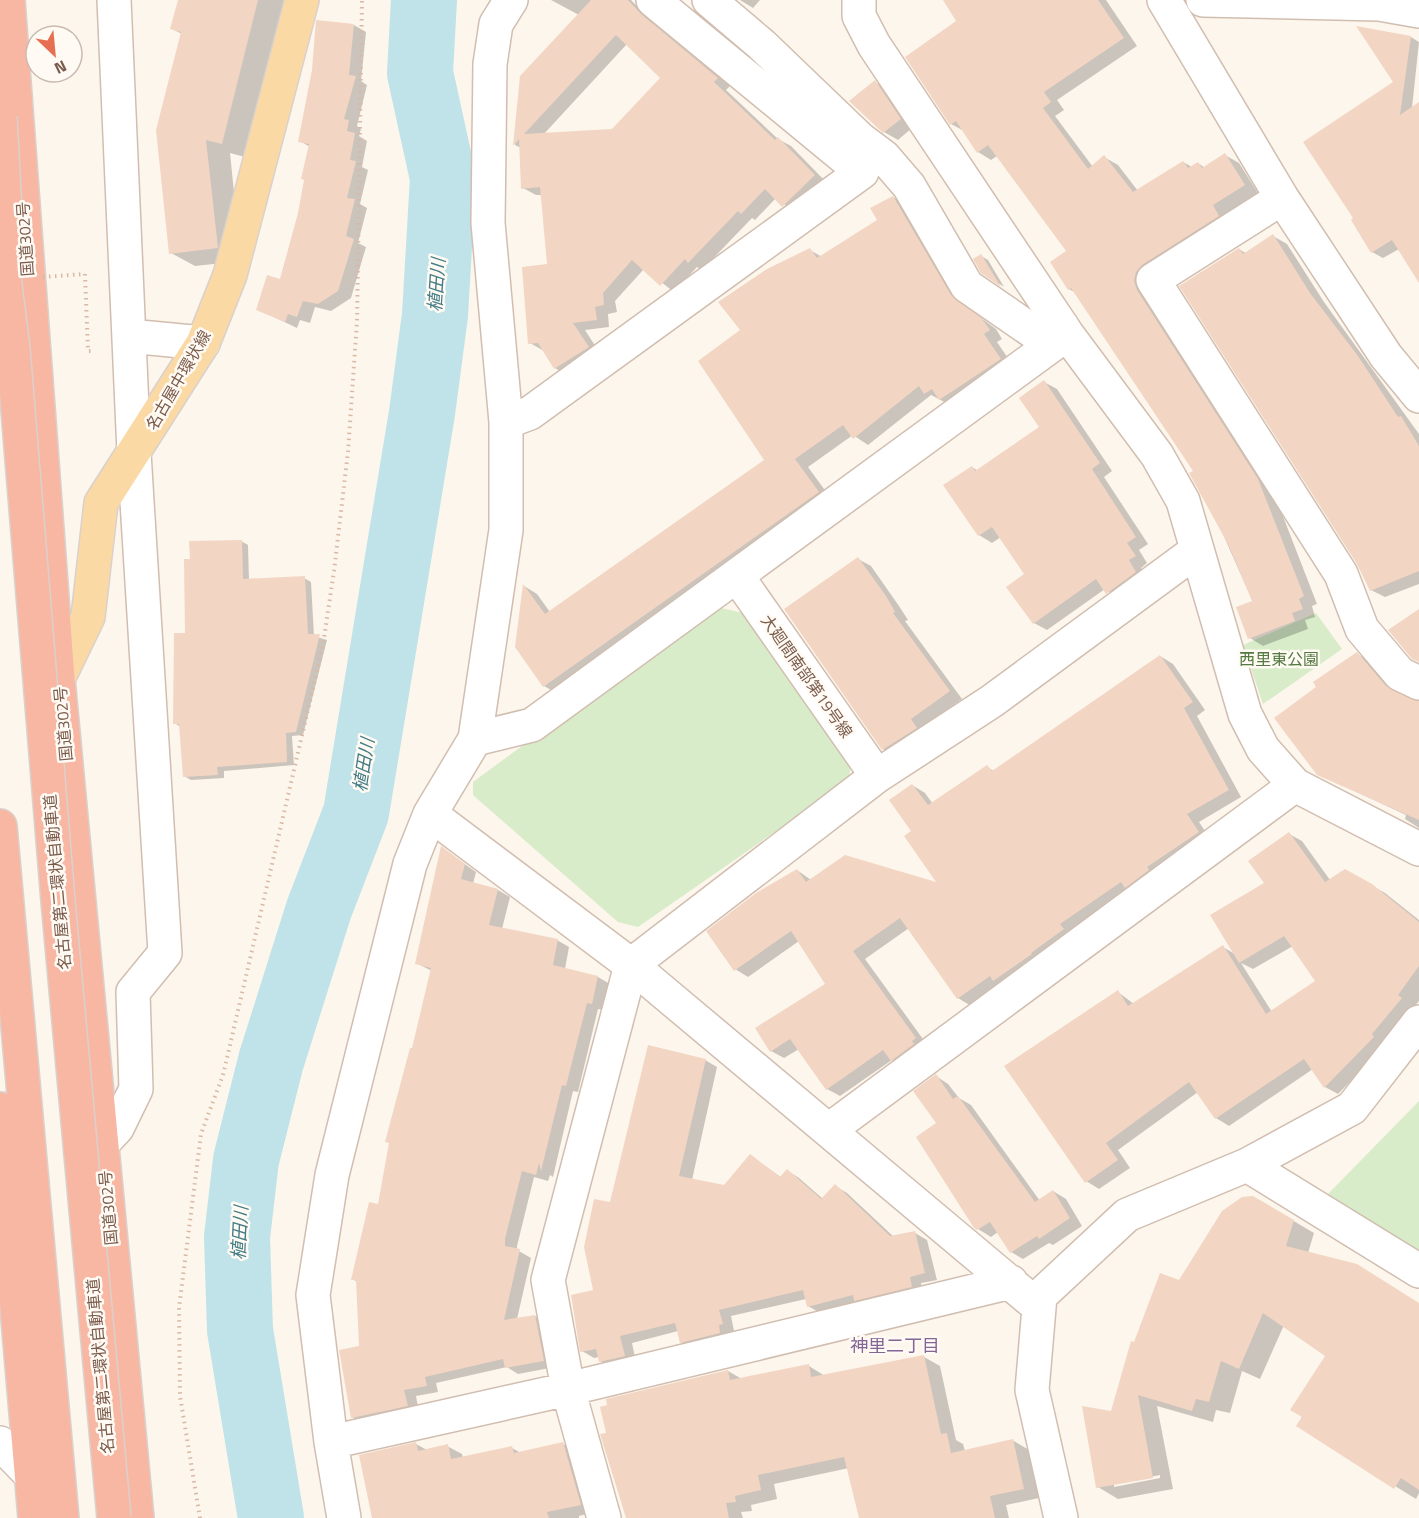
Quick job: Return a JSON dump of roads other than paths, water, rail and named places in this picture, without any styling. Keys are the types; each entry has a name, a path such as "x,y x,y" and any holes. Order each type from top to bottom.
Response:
{"highway":[{"name":"国道302号","path":"8,0 58,679 137,1518"},
{"path":"0,117 13,349"},
{"name":"名古屋第二環状自動車道","path":"0,245 13,349 58,901 114,1518"},
{"path":"0,826 62,1518"},
{"path":"0,1109 35,1518"}],"main road":[{"name":"名古屋中環状線","path":"58,679 88,617 101,503 203,343 230,275 302,0"}],"street":[{"path":"102,1144 117,1128 136,1089 133,992 165,953 134,453 114,0"},
{"path":"344,1518 331,1442 313,1295 332,1175 410,864 430,814 475,739 506,530 507,422 488,223 488,189 490,64 496,24 511,0"},
{"path":"507,422 530,413 862,172 653,0"},
{"path":"709,0 762,45 860,139 884,158 909,186 967,286 1041,337 1064,330"},
{"path":"859,0 859,16 873,45 1064,330 1157,456 1183,501 1245,714 1263,748 1295,785 1419,849"},
{"path":"1164,0 1282,198 1386,356 1419,396"},
{"path":"1203,0 1379,2 1419,11"},
{"path":"1282,198 1153,280 1341,574 1362,629 1400,674 1419,683"},
{"path":"475,739 532,725 736,576 1064,330"},
{"path":"129,336 203,343"},
{"path":"604,1518 568,1389 548,1280 631,965 877,776 992,701 1196,551"},
{"name":"大廻間南部第19号線","path":"736,576 877,776"},
{"path":"829,1130 1295,785"},
{"path":"430,814 631,965 1039,1307"},
{"path":"1060,1518 1032,1390 1040,1296 1127,1215 1247,1165 1352,1108 1419,1022"},
{"path":"1247,1165 1419,1270"},
{"path":"331,1442 568,1389 1011,1282"},
{"path":"0,1443 31,1475"}],"waterway":[{"name":"植田川","path":"271,1518 240,1330 237,1237 246,1160 271,1061 319,909 356,813 422,413 435,315 443,178 420,73 424,0"}],"district":[{"name":"神里二丁目","path":"895,1346"}],"park label":[{"name":"西里東公園","path":"1279,659"}]}
